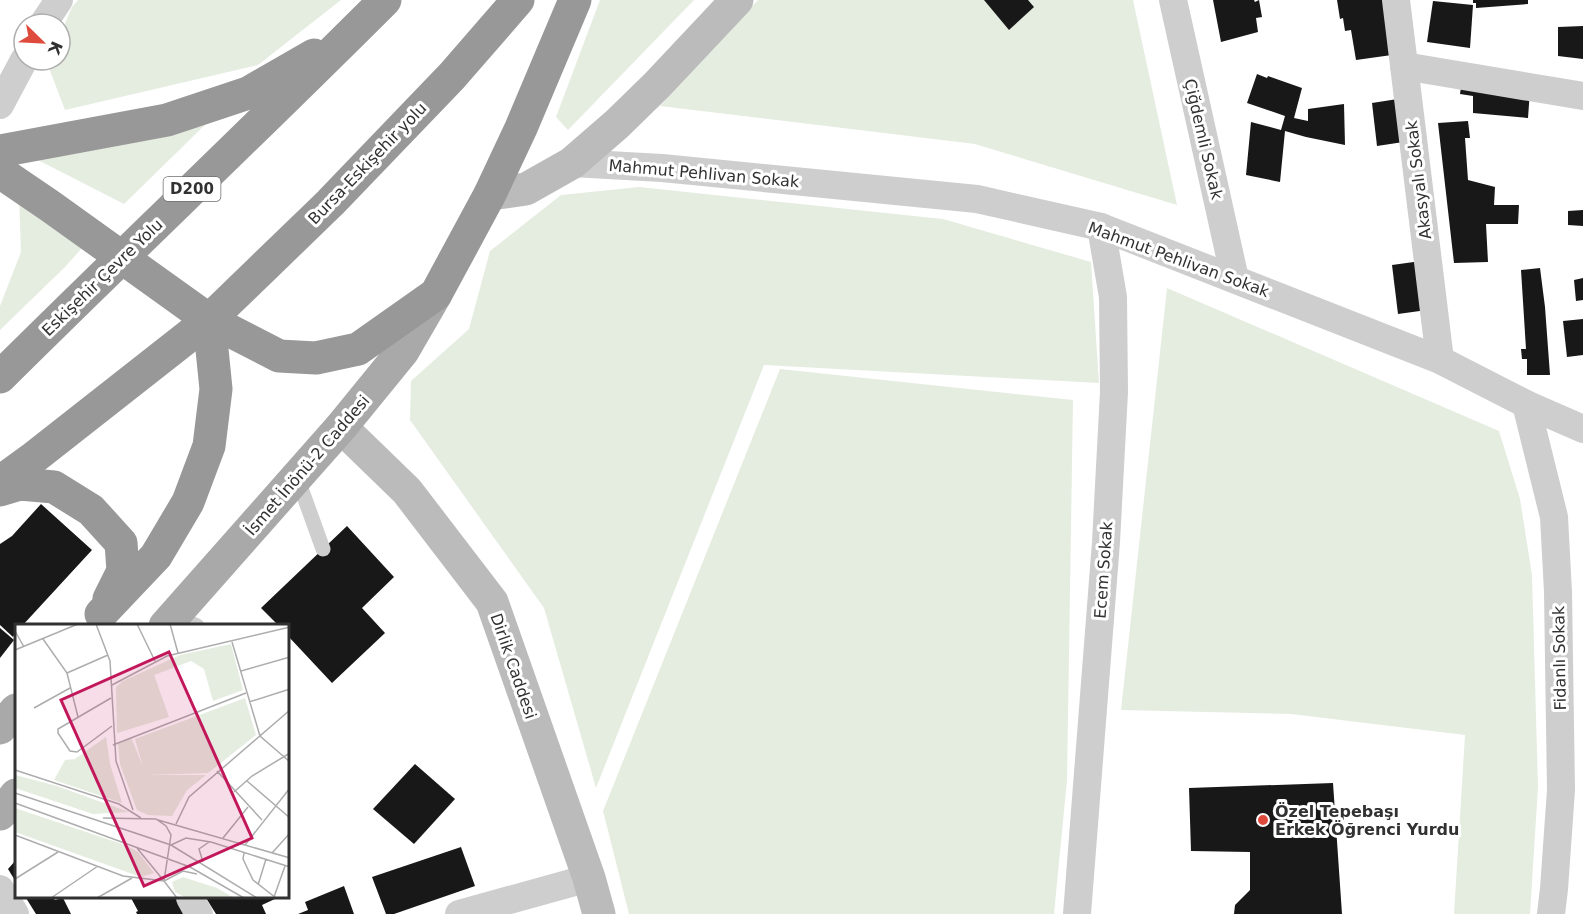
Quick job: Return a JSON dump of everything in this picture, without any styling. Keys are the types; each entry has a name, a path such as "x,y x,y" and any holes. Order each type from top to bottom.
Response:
{"highway":[{"name":"Eskişehir Çevre Yolu","path":"0,377 385,0"},
{"name":"Bursa-Eskişehir yolu","path":"209,320 330,203 452,76 518,0"},
{"path":"0,172 209,320 279,356 316,358 358,349 436,294 490,194 522,128 575,0"},
{"path":"0,151 167,120 248,93 350,35"},
{"path":"0,482 209,320"},
{"path":"96,620 156,556 188,502 209,446 216,389 209,320"},
{"path":"0,490 20,484 54,487 91,510 121,543 123,571 96,620"}],"main road":[{"name":"İsmet İnönü-2 Caddesi","path":"179,623 403,351 436,294"},
{"path":"0,728 15,711"},
{"path":"0,814 15,796"}],"street":[{"path":"490,194 526,189 572,163 657,85 737,0"},
{"name":"Çiğdemli Sokak","path":"1173,0 1235,279"},
{"name":"Akasyalı Sokak","path":"1396,0 1440,360"},
{"path":"1404,66 1583,96"},
{"path":"0,105 18,72"},
{"name":"Mahmut Pehlivan Sokak","path":"572,163 662,168 977,199 1101,227 1440,360 1526,404 1583,429"},
{"name":"Ecem Sokak","path":"1077,914 1105,554 1114,392 1113,297 1101,227"},
{"name":"Fidanlı Sokak","path":"1526,404 1554,518 1572,790 1551,914"},
{"name":"Dirlik Caddesi","path":"341,427 407,491 492,602 589,878 599,914"},
{"path":"459,914 589,878"},
{"path":"0,889 15,914"},
{"path":"191,899 199,914"}],"lane":[{"path":"297,477 322,549"}],"shaded area":[{"path":"78,0 341,0 258,65 65,110 50,72 72,72 72,12 70,12"},
{"path":"600,0 694,0 568,130 556,117"},
{"path":"758,0 1133,0 1177,205 975,144 660,106"},
{"path":"212,118 124,204 36,159"},
{"path":"639,187 943,219 1091,262 1099,383 764,365 596,788 544,608 410,420 411,381 469,329 490,251 561,195"},
{"path":"19,197 90,239 66,266 0,330 0,306 21,252"},
{"path":"1167,288 1499,431 1520,499 1532,575 1538,787 1530,914 1454,914 1465,735 1291,714 1121,710"},
{"path":"780,369 1073,400 1067,780 1054,914 629,914 603,811"}],"building":[{"path":"984,0 1028,0 1034,7 1009,30"},
{"path":"1213,0 1254,0 1255,2 1259,0 1262,17 1256,18 1258,32 1221,42"},
{"path":"1337,0 1390,0 1399,54 1356,60 1351,30 1345,31 1343,18 1340,19"},
{"path":"1473,0 1528,0 1528,4 1476,8"},
{"path":"1433,1 1473,5 1470,48 1427,42"},
{"path":"1583,26 1583,59 1558,56 1558,27"},
{"path":"1257,74 1302,88 1294,118 1308,121 1308,109 1344,104 1345,145 1285,131 1280,182 1246,175 1251,122 1281,130 1285,116 1247,103"},
{"path":"1462,80 1530,90 1528,118 1473,113 1473,96 1460,94"},
{"path":"1404,98 1410,141 1377,146 1372,103"},
{"path":"1468,121 1470,138 1465,138 1468,180 1495,187 1494,205 1519,205 1518,224 1486,224 1488,262 1454,263 1438,123"},
{"path":"1583,210 1583,226 1568,225 1568,211"},
{"path":"1421,261 1427,310 1398,314 1392,265"},
{"path":"1540,268 1550,375 1527,375 1527,359 1522,359 1521,349 1526,349 1521,270"},
{"path":"1583,278 1583,300 1576,301 1574,280"},
{"path":"1583,319 1583,355 1567,357 1563,321"},
{"path":"41,504 92,550 24,624 15,624 13,637 0,625 0,544 12,536"},
{"path":"347,526 394,577 362,608 385,633 332,683 290,638 290,624 277,624 261,608"},
{"path":"0,628 14,640 0,658"},
{"path":"415,764 455,799 414,844 373,809"},
{"name":"Özel Tepebaşı Erkek Öğrenci Yurdu","path":"1333,783 1342,914 1234,914 1235,905 1250,890 1250,852 1191,851 1189,788"},
{"path":"461,847 475,886 394,914 386,914 372,877"},
{"path":"15,861 15,880 8,869"},
{"path":"344,886 354,914 298,914 308,910 305,902"},
{"path":"27,899 64,899 71,914 36,914"},
{"path":"132,899 178,899 187,914 137,914 138,911"},
{"path":"207,899 275,899 262,905 266,914 216,914"}],"place":[{"name":"Özel Tepebaşı Erkek Öğrenci Yurdu","path":"1263,820"}]}
